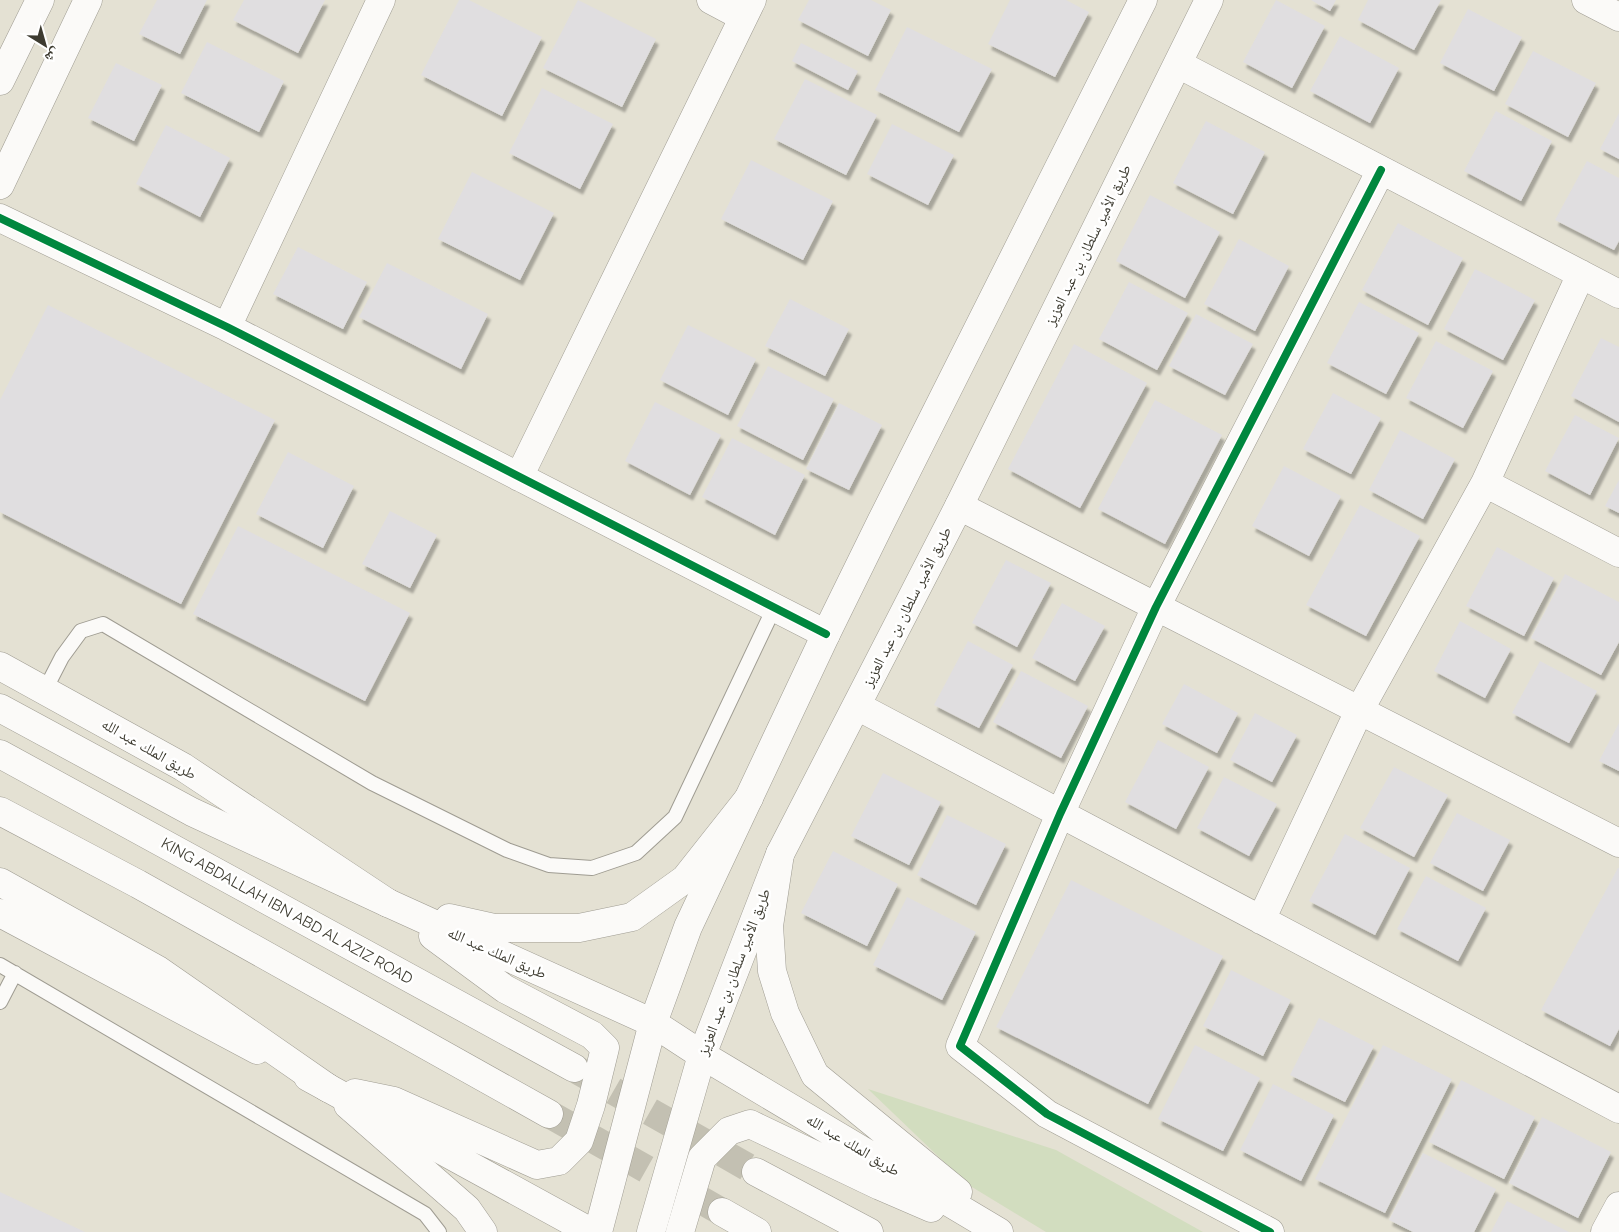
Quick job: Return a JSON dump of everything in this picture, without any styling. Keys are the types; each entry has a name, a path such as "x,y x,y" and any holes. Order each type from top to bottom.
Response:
{"main road":[{"path":"0,81 40,0"},
{"path":"0,185 88,0"},
{"path":"227,327 381,0"},
{"path":"519,477 747,9 711,0"},
{"path":"598,1232 653,1023 688,927 826,634 1143,0"},
{"name":"طريق الأمير سلطان بن عبد العزيز","path":"651,1232 702,1055 780,854 959,506 1209,0"},
{"path":"1586,0 1619,17"},
{"path":"1178,64 1619,294"},
{"path":"1270,1232 1047,1114 960,1046 1060,814 1156,607 1381,170"},
{"path":"0,218 227,327 826,634"},
{"path":"1261,920 1360,711 1485,483 1581,274"},
{"path":"1485,483 1619,553"},
{"path":"959,506 1619,843"},
{"name":"طريق الملك عبد الله","path":"0,666 183,767 388,903 653,1023 702,1055 999,1232"},
{"path":"857,706 1619,1109"},
{"path":"0,708 192,812 388,903 505,988 592,1035 605,1048 591,1105 579,1141 559,1161 537,1165 394,1101 328,1088"},
{"name":"KING ABDALLAH IBN ABD AL AZIZ ROAD","path":"0,754 574,1068"},
{"path":"388,903 494,928 579,928 632,917 685,879 749,798"},
{"path":"0,811 138,884 549,1114"},
{"path":"780,854 769,926 772,971 785,1013 815,1075 1008,1232"},
{"path":"0,882 158,970 328,1088 467,1209 483,1232"},
{"path":"0,913 328,1088 591,1232"},
{"path":"680,1232 702,1158 729,1131 750,1124 880,1186 987,1232"},
{"path":"756,1172 869,1232"},
{"path":"1605,1232 1619,1206"},
{"path":"722,1212 757,1232"}],"lane":[{"path":"45,690 62,657 81,631 103,624 372,783 481,838 507,850 549,865 592,868 636,853 675,817 774,608"},
{"path":"0,964 425,1214 439,1232"},
{"path":"0,1002 15,973"}],"green space":[{"path":"868,1089 1056,1150 1203,1232 1046,1232 967,1184"}],"building":[{"path":"157,0 207,0 180,54 139,34"},
{"path":"244,0 325,0 298,53 233,20"},
{"path":"459,0 469,0 542,37 502,116 421,75"},
{"path":"578,0 656,39 622,107 543,68"},
{"path":"809,0 871,0 891,10 868,56 798,20"},
{"path":"1010,0 1066,0 1089,12 1055,77 988,44"},
{"path":"1276,0 1325,26 1292,88 1243,62"},
{"path":"1311,0 1336,0 1330,11"},
{"path":"1368,0 1441,0 1414,50 1358,20"},
{"path":"1468,9 1522,37 1494,91 1440,63"},
{"path":"907,27 992,69 959,132 875,90"},
{"path":"1340,36 1399,68 1370,123 1310,91"},
{"path":"207,42 284,81 259,132 181,93"},
{"path":"801,43 858,71 848,90 792,61"},
{"path":"1533,51 1596,83 1568,137 1505,104"},
{"path":"116,63 162,85 134,141 88,118"},
{"path":"805,79 877,115 846,175 774,139"},
{"path":"542,88 613,124 580,189 509,153"},
{"path":"1496,111 1552,141 1521,201 1464,171"},
{"path":"1619,113 1619,159 1600,149"},
{"path":"1206,121 1265,152 1233,214 1173,183"},
{"path":"892,124 954,155 928,205 867,174"},
{"path":"166,125 230,158 200,217 136,184"},
{"path":"751,160 833,201 803,260 721,219"},
{"path":"1587,161 1619,178 1619,241 1614,250 1555,220"},
{"path":"472,172 554,213 520,280 438,239"},
{"path":"1150,195 1220,232 1185,298 1116,261"},
{"path":"1398,223 1463,258 1428,325 1362,290"},
{"path":"1239,239 1289,266 1255,331 1204,304"},
{"path":"298,247 367,282 343,329 273,294"},
{"path":"387,263 488,314 461,369 359,317"},
{"path":"1475,269 1535,300 1503,360 1444,329"},
{"path":"1129,282 1188,313 1157,370 1099,339"},
{"path":"790,299 849,329 825,376 765,346"},
{"path":"1359,302 1419,333 1386,394 1327,363"},
{"path":"48,305 275,420 181,604 0,512 0,400"},
{"path":"1196,314 1253,344 1225,395 1169,366"},
{"path":"688,325 756,359 728,415 660,380"},
{"path":"1601,338 1619,347 1619,422 1571,396"},
{"path":"1436,341 1493,371 1463,428 1406,398"},
{"path":"1074,344 1147,383 1080,508 1008,469"},
{"path":"768,366 834,399 803,460 737,426"},
{"path":"1333,393 1381,418 1351,474 1303,449"},
{"path":"1155,400 1222,435 1165,544 1098,509"},
{"path":"655,402 721,435 690,495 625,461"},
{"path":"839,403 882,425 849,490 806,469"},
{"path":"1575,415 1619,438 1590,495 1545,471"},
{"path":"1400,430 1455,459 1423,519 1369,490"},
{"path":"732,438 805,475 775,535 702,497"},
{"path":"288,452 354,486 323,548 256,514"},
{"path":"1284,466 1341,496 1309,556 1252,526"},
{"path":"1619,480 1619,513 1605,506"},
{"path":"1360,505 1420,536 1366,636 1306,605"},
{"path":"390,511 437,535 410,588 362,564"},
{"path":"238,526 410,613 365,701 193,614"},
{"path":"1497,547 1554,578 1524,636 1466,606"},
{"path":"1006,560 1051,583 1017,647 972,623"},
{"path":"1565,574 1619,602 1619,642 1601,675 1531,638"},
{"path":"1062,603 1105,626 1075,681 1032,658"},
{"path":"1460,621 1511,649 1485,698 1434,671"},
{"path":"968,641 1013,665 979,728 934,705"},
{"path":"1540,661 1597,691 1569,743 1512,713"},
{"path":"1021,671 1088,706 1061,758 993,722"},
{"path":"1184,684 1238,713 1217,753 1162,724"},
{"path":"1255,713 1297,735 1272,782 1230,760"},
{"path":"1619,723 1619,771 1599,761"},
{"path":"1158,740 1209,767 1176,829 1125,802"},
{"path":"1394,767 1448,795 1414,857 1360,828"},
{"path":"883,773 941,802 909,865 851,836"},
{"path":"1224,777 1277,804 1249,856 1197,828"},
{"path":"1457,813 1510,840 1483,891 1430,863"},
{"path":"947,815 1006,844 976,905 917,875"},
{"path":"1345,834 1410,868 1375,935 1309,901"},
{"path":"833,851 898,884 867,946 801,913"},
{"path":"1618,868 1619,1029 1610,1046 1541,1010"},
{"path":"1426,876 1486,908 1458,961 1397,929"},
{"path":"1071,880 1223,956 1148,1104 996,1027"},
{"path":"907,897 976,932 942,1000 873,965"},
{"path":"1231,970 1291,1000 1263,1056 1203,1026"},
{"path":"1319,1018 1374,1046 1345,1102 1290,1075"},
{"path":"1195,1045 1260,1078 1223,1151 1158,1119"},
{"path":"1383,1045 1452,1079 1385,1213 1315,1179"},
{"path":"1461,1080 1535,1117 1504,1179 1429,1142"},
{"path":"1273,1084 1334,1115 1301,1181 1240,1150"},
{"path":"1542,1117 1611,1152 1578,1218 1509,1183"},
{"path":"1423,1153 1496,1189 1474,1232 1413,1232 1389,1220"},
{"path":"0,1192 85,1232 0,1232"},
{"path":"1507,1201 1569,1232 1491,1232"}],"tunnel":[{"path":"577,1070 756,1172"},
{"path":"549,1114 722,1212"}],"cycle path":[{"path":"1270,1232 1047,1114 960,1046 1060,814 1156,607 1381,170"},
{"path":"0,218 227,327 826,634"}]}
